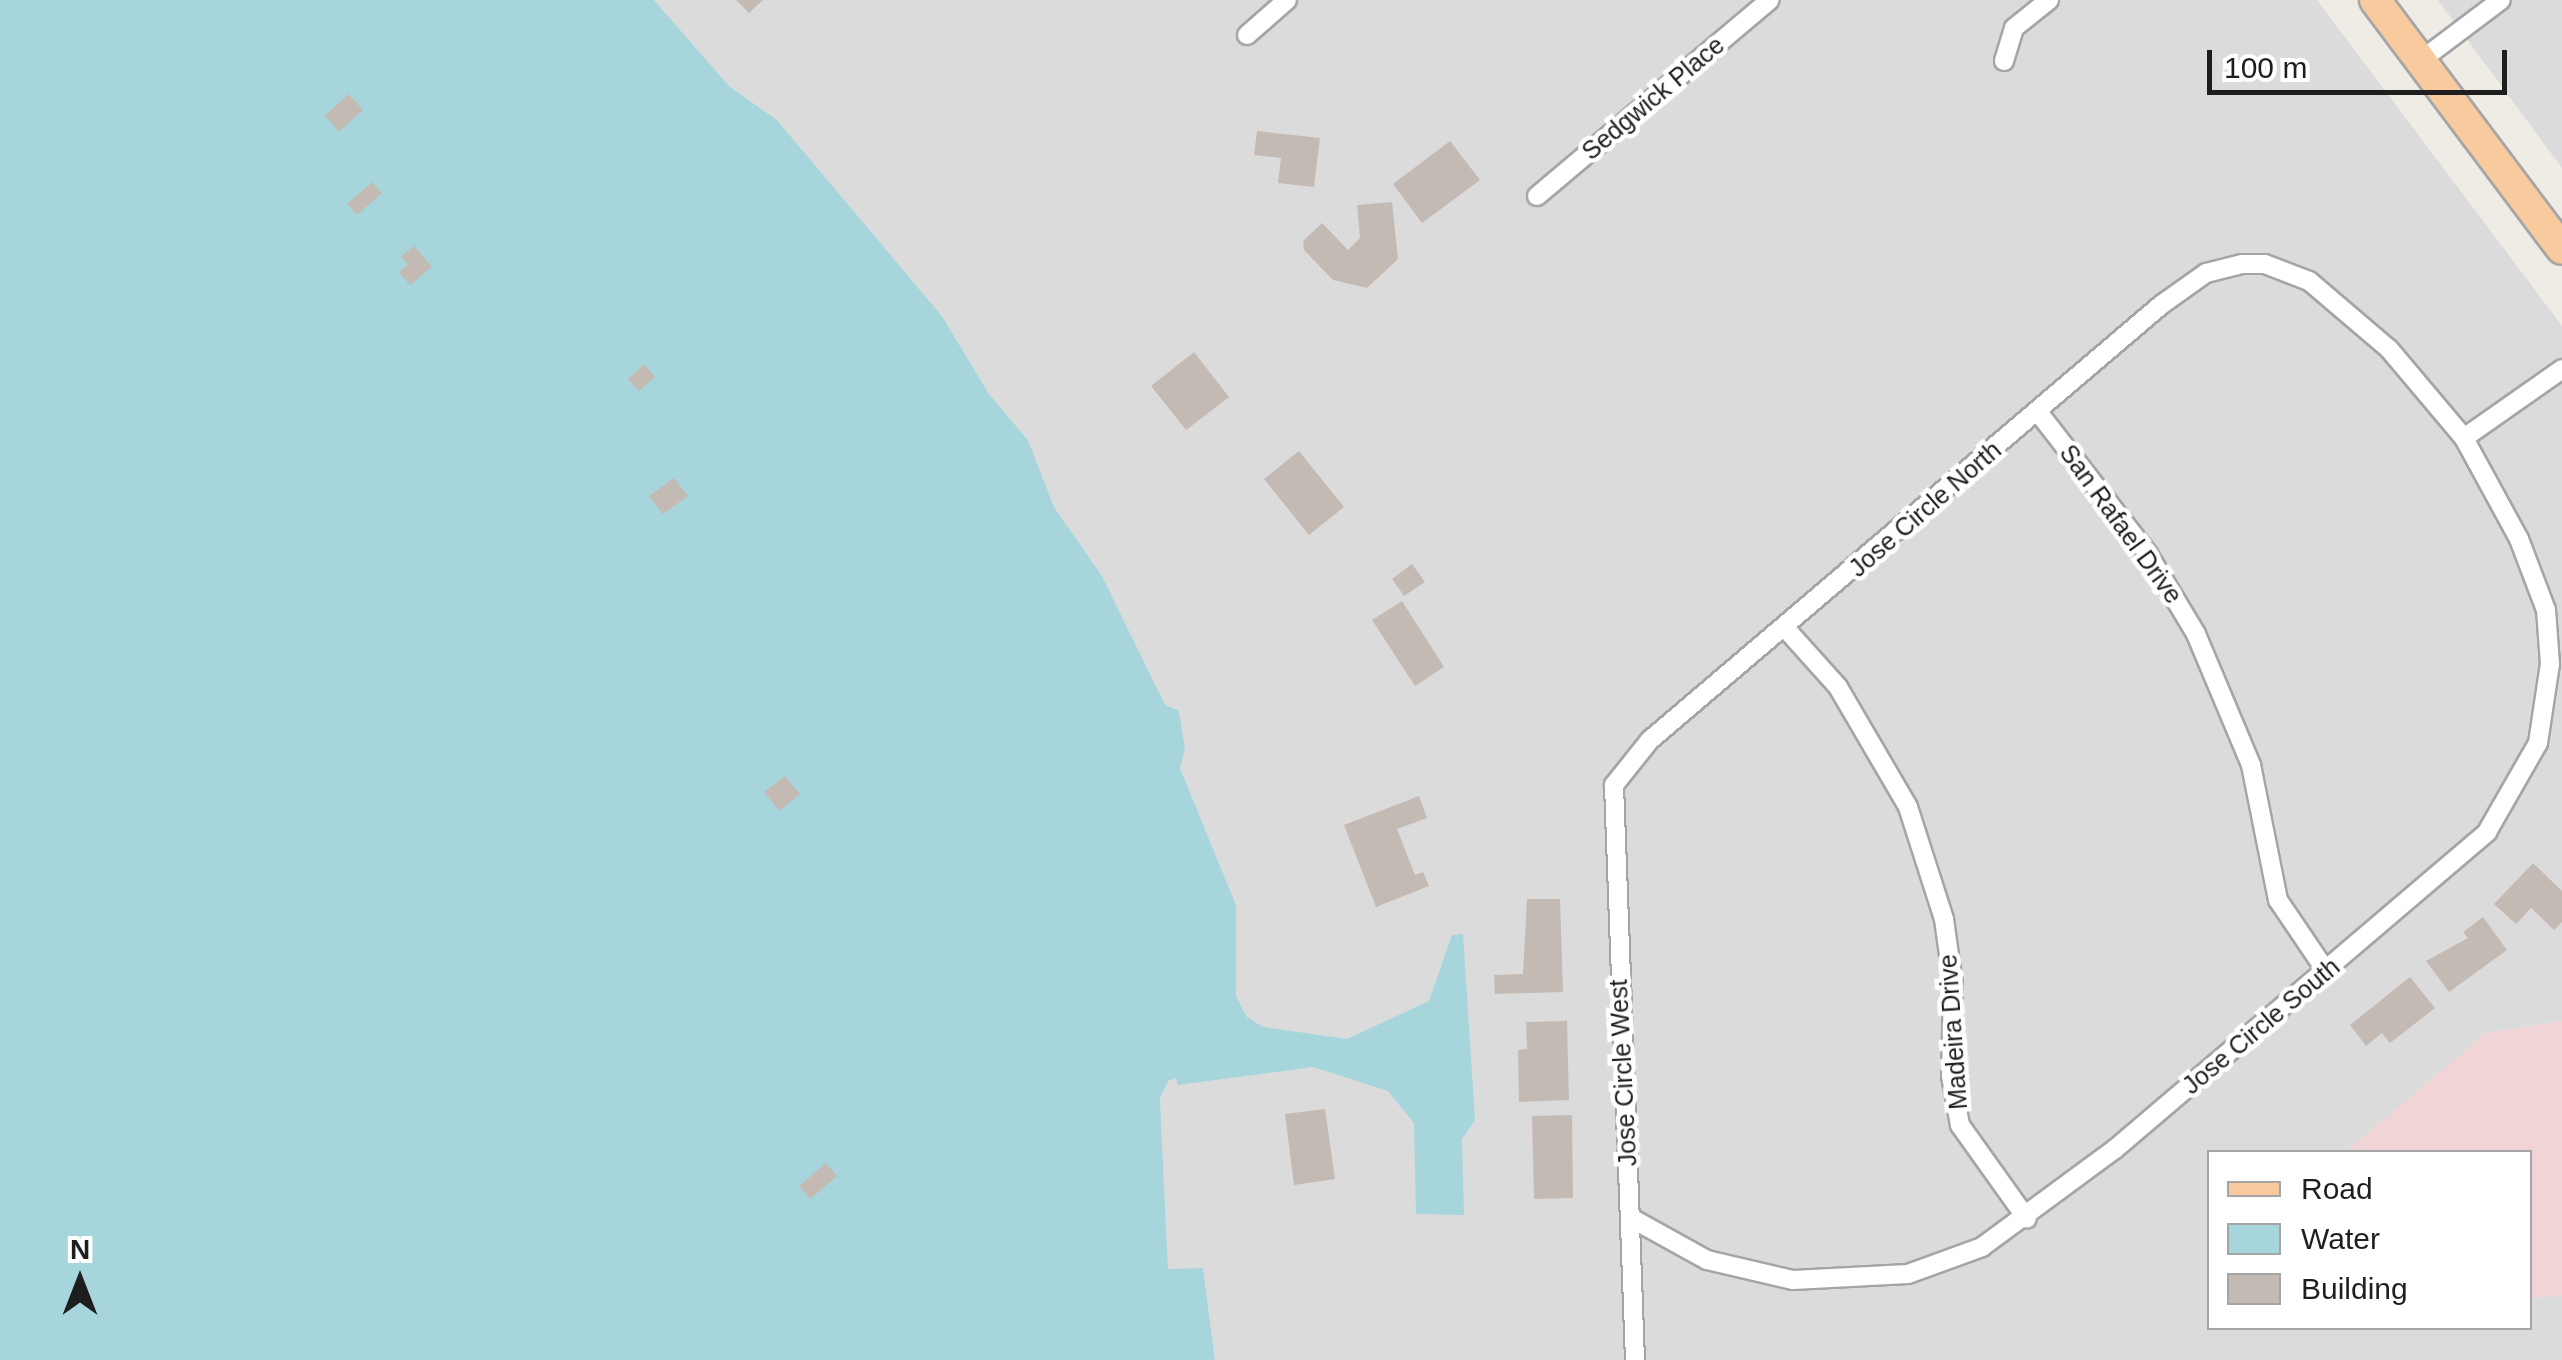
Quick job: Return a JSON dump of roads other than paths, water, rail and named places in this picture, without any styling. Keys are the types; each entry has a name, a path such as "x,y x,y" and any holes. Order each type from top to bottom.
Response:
{"main road":[{"path":"2375,0 2562,250"}],"street":[{"path":"1247,35 1287,0"},
{"name":"Sedgwick Place","path":"1537,196 1770,0"},
{"path":"2004,61 2014,28 2049,0"},
{"path":"2420,61 2501,0"},
{"name":"Jose Circle North","path":"1614,785 1650,740 2206,273 2254,264"},
{"name":"Jose Circle South","path":"1631,1218 1706,1260 1770,1277 1820,1281 1921,1271 1982,1247 2027,1219 2326,972 2487,832 2532,760 2541,731 2550,664 2546,610 2518,539 2464,438 2366,327 2295,274 2254,264"},
{"path":"2464,438 2562,369"},
{"name":"San Rafael Drive","path":"2038,412 2148,554 2196,634 2251,766 2278,900 2326,972"},
{"name":"Madeira Drive","path":"1786,629 1864,727 1929,857 1953,984 1951,1076 1960,1126 2027,1219"},
{"name":"Jose Circle West","path":"1614,785 1635,1360"}],"water":[{"path":"0,0 654,0 729,86 777,120 942,316 989,394 1028,440 1054,507 1102,576 1165,705 1179,711 1185,749 1180,768 1236,905 1236,996 1247,1017 1263,1027 1347,1039 1429,1001 1452,935 1463,934 1475,1120 1462,1139 1464,1215 1416,1214 1414,1123 1388,1091 1313,1067 1178,1085 1176,1078 1168,1081 1160,1098 1168,1269 1203,1268 1215,1360 0,1360"}]}
